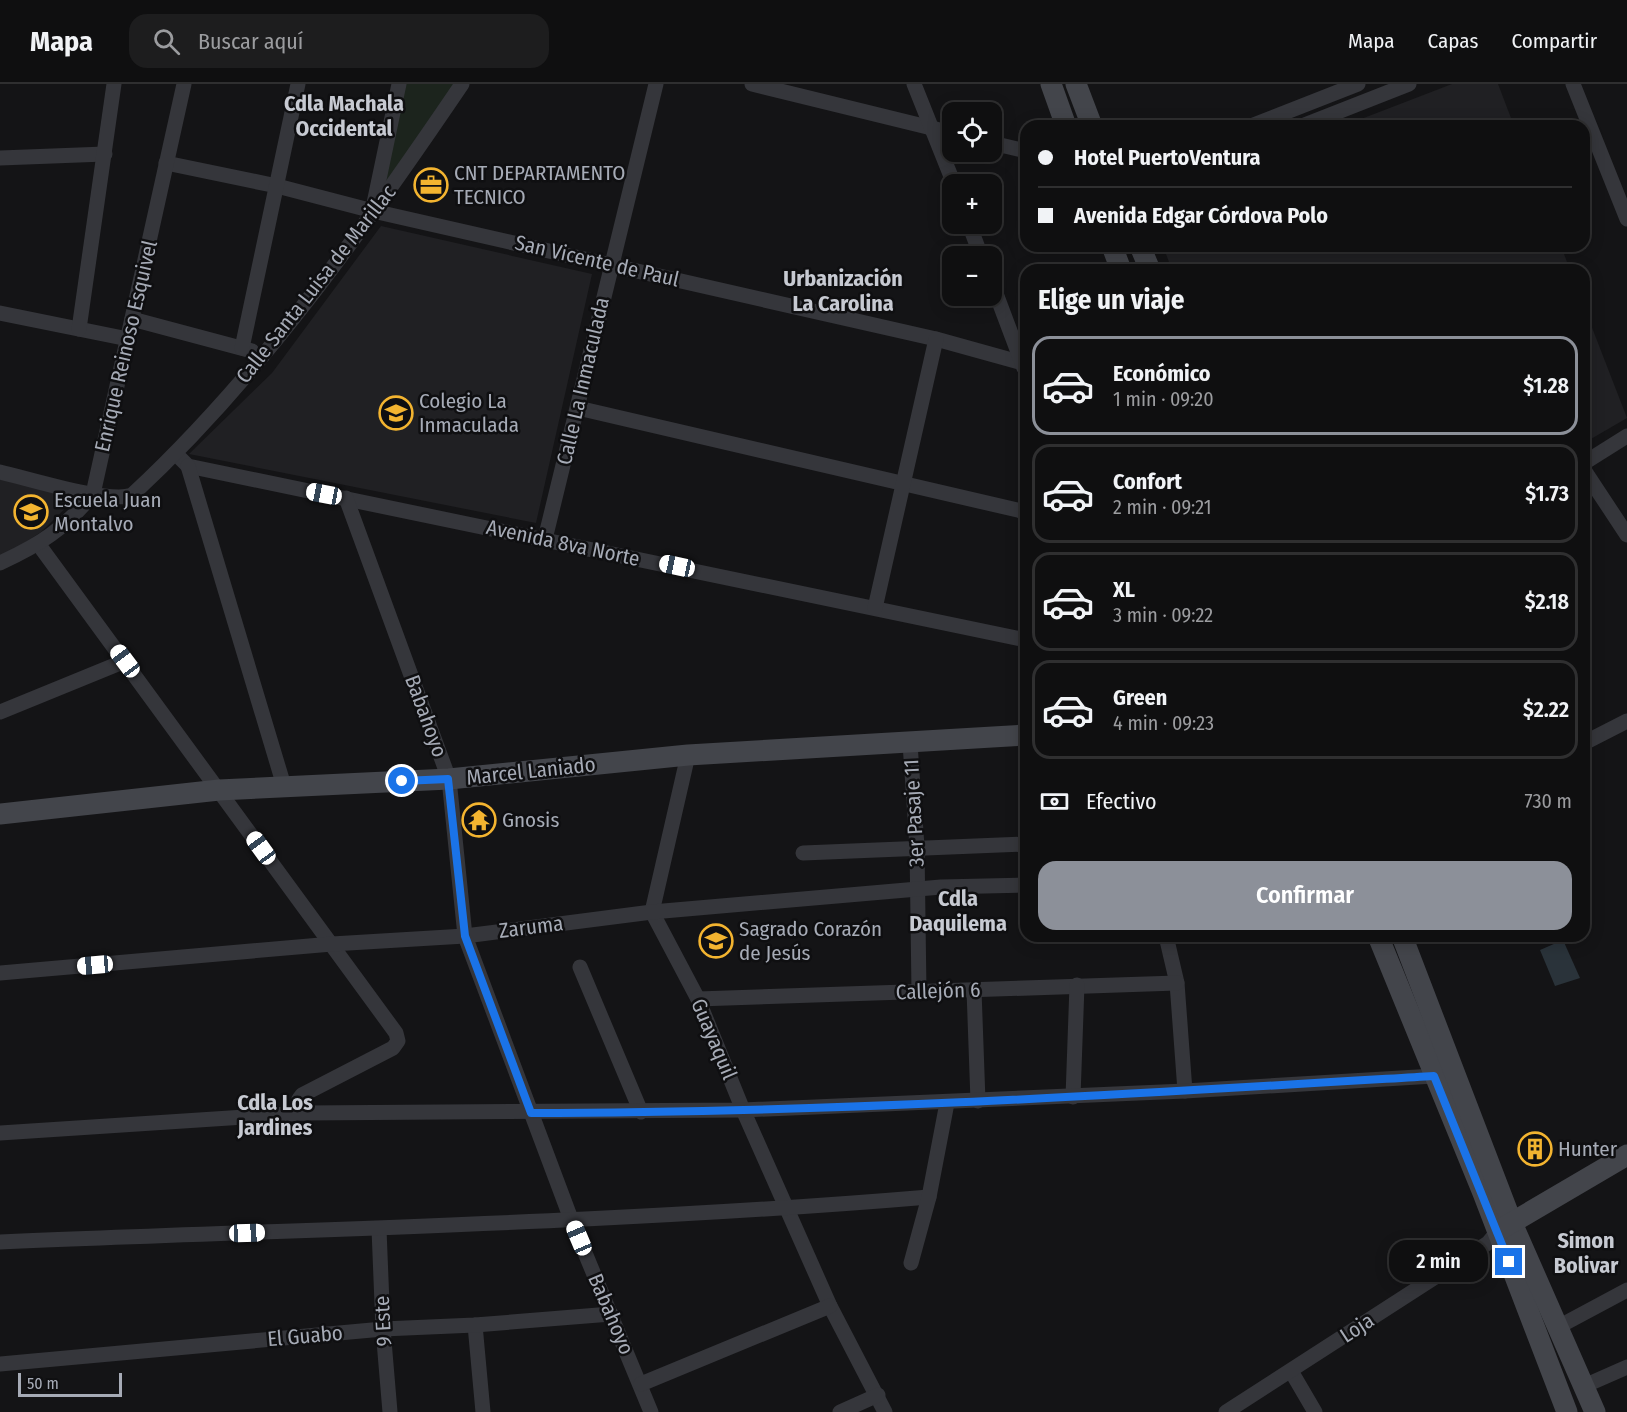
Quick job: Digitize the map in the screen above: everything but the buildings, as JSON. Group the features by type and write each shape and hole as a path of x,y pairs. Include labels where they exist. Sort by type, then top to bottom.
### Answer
{"main road":[{"path":"1051,84 1064,120"},
{"path":"1076,84 1090,120"},
{"name":"Marcel Laniado","path":"0,814 219,790 448,779 688,755 1020,735"},
{"path":"1381,942 1443,1072"},
{"path":"1404,942 1443,1072 1568,1412"},
{"path":"1503,1234 1627,1155"},
{"path":"1503,1234 1627,1167"},
{"path":"1503,1234 1558,1328 1595,1412"}],"street":[{"path":"79,329 114,84"},
{"name":"Enrique Reinoso Esquivel","path":"0,563 39,545 74,518 93,494 184,84"},
{"path":"242,348 298,84"},
{"path":"373,211 399,84"},
{"name":"Calle Santa Luisa de Marillac","path":"0,472 93,494 120,497 132,495 176,454 267,354 396,182 462,84"},
{"name":"Calle La Inmaculada","path":"545,538 656,84"},
{"path":"752,84 942,130"},
{"path":"914,84 950,174"},
{"path":"1266,120 1358,84"},
{"path":"1573,84 1587,120"},
{"path":"1317,120 1401,86"},
{"path":"1590,126 1627,219"},
{"path":"1002,146 1020,150"},
{"path":"0,158 105,154"},
{"name":"San Vicente de Paul","path":"166,163 277,186 373,211 936,339 1020,365"},
{"path":"1001,306 1020,354"},
{"path":"0,313 128,339"},
{"path":"132,319 267,354"},
{"path":"875,608 936,339"},
{"path":"578,408 1020,511"},
{"path":"1590,459 1627,436"},
{"path":"176,454 188,466 284,786"},
{"name":"Avenida 8va Norte","path":"188,466 1020,638"},
{"path":"1590,479 1627,535"},
{"name":"Babahoyo","path":"346,498 448,779 465,936 571,1219 651,1412"},
{"path":"39,545 396,1033 398,1041 393,1048 302,1095 299,1099 303,1113"},
{"path":"0,712 125,661"},
{"path":"1590,741 1627,721"},
{"name":"3er Pasaje 11","path":"910,743 916,848 919,992"},
{"path":"652,912 688,755"},
{"path":"803,853 1020,844"},
{"name":"Zaruma","path":"0,973 332,944 465,936 652,912 941,887 1020,885"},
{"name":"Guayaquil","path":"652,912 698,999 743,1110 830,1306 885,1412"},
{"path":"1168,942 1177,982 1185,1091"},
{"path":"580,967 641,1112"},
{"name":"Callejón 6","path":"698,999 1177,982"},
{"path":"1073,1097 1077,985"},
{"path":"974,990 978,1101"},
{"path":"0,1133 303,1113 641,1112 947,1103 1185,1091 1443,1072"},
{"path":"911,1263 929,1197 947,1103"},
{"path":"0,1242 378,1229 786,1209 929,1197"},
{"name":"9 Este","path":"378,1229 390,1412"},
{"name":"Loja","path":"1226,1412 1503,1234"},
{"path":"1558,1328 1627,1290"},
{"path":"641,1384 830,1306"},
{"name":"El Guabo","path":"0,1364 383,1329 476,1325 611,1314"},
{"path":"476,1325 483,1412"},
{"path":"1584,1386 1627,1367"},
{"path":"1291,1371 1315,1412"},
{"path":"840,1412 878,1395"}],"shaded area":[{"path":"405,84 468,84 378,207"},
{"path":"1452,84 1498,84 1512,120 1359,120"},
{"name":"Colegio La Inmaculada","path":"381,226 592,274 536,523 189,454 272,373"},
{"path":"1165,252 1563,252 1568,264 1170,264"},
{"path":"1590,322 1627,418 1590,440"},
{"name":"Escuela Juan Montalvo","path":"0,472 83,491 41,532 0,559"},
{"path":"1564,942 1580,978 1555,986 1540,950"}],"place":[{"name":"CNT DEPARTAMENTO TECNICO","path":"431,185"},
{"name":"Colegio La Inmaculada","path":"396,413"},
{"name":"Escuela Juan Montalvo","path":"31,512"},
{"name":"Gnosis","path":"479,820"},
{"name":"Sagrado Corazón de Jesús","path":"716,941"},
{"name":"Hunter","path":"1535,1149"}],"district":[{"name":"Cdla Machala Occidental","path":"344,116"},
{"name":"Urbanización La Carolina","path":"843,290"},
{"name":"Cdla Daquilema","path":"958,910"},
{"name":"Cdla Los Jardines","path":"275,1114"},
{"name":"Simon Bolivar","path":"1586,1252"}],"route":[{"path":"402,781 448,779 465,936 531,1113 743,1110 947,1103 1434,1076 1509,1262"}]}
